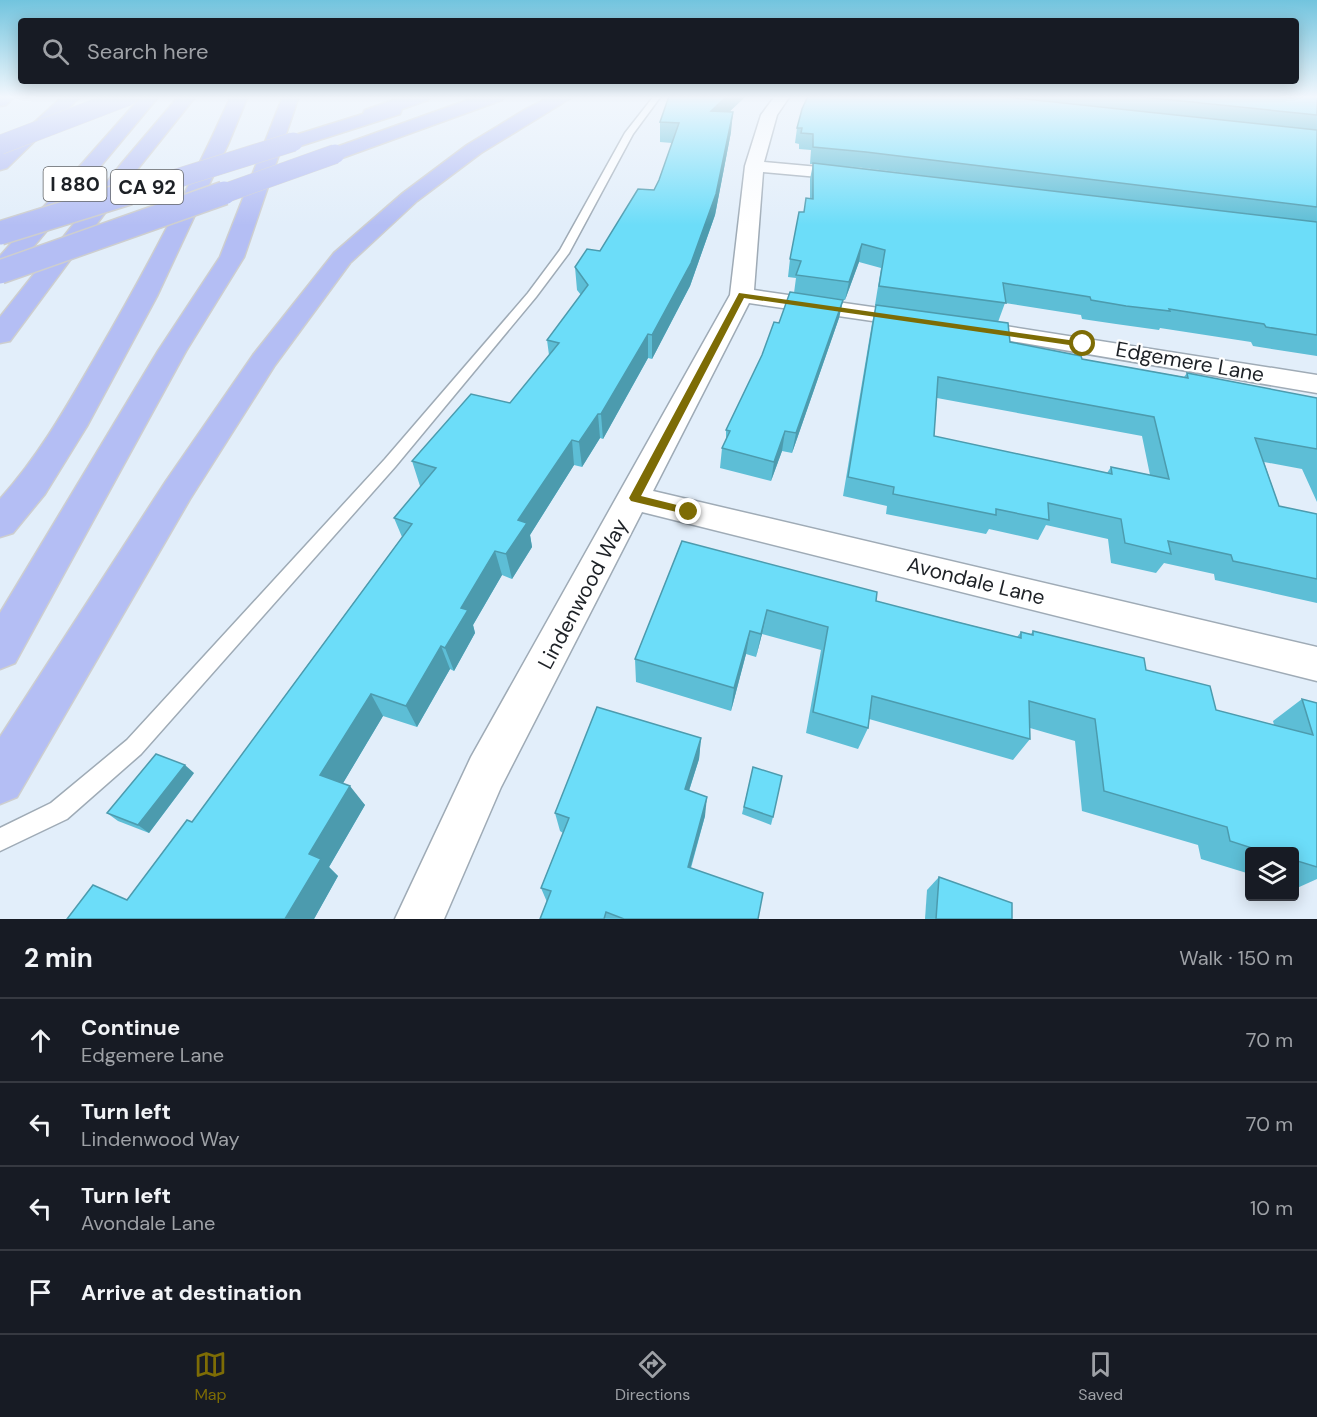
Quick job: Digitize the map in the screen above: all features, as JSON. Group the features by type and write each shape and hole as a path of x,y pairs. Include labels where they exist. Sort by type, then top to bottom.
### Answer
{"highway":[{"path":"0,145 16,139"},
{"path":"0,164 27,139"},
{"name":"I 880","path":"84,145 89,139"},
{"name":"I 880","path":"0,270 114,139"},
{"name":"I 880","path":"0,335 152,139"},
{"path":"0,523 33,485 71,426 144,296 221,139"},
{"path":"0,650 172,351 232,256 275,139"},
{"path":"293,142 302,139"},
{"name":"CA 92","path":"0,234 303,139"},
{"name":"CA 92","path":"0,270 377,139"},
{"path":"0,780 178,490 263,361 342,258 410,197 490,139"},
{"name":"I 880","path":"0,234 31,202"}],"street":[{"name":"Lindenwood Way","path":"420,919 486,772 742,295 754,166 762,139"},
{"path":"754,166 875,178"},
{"name":"Edgemere Lane","path":"742,295 1083,344 1317,384"},
{"name":"Avondale Lane","path":"634,498 1317,664"}],"lane":[{"path":"0,840 59,811 134,747 382,472 532,295 565,251 626,139"}],"building":[{"path":"673,139 727,139 716,194 691,263 652,335 648,334 601,414 598,414 579,442 572,440 518,520 527,523 506,554 495,551 461,608 468,610 445,648 441,646 406,706 371,694 320,775 350,786 309,854 321,859 285,919 67,919 93,885 127,900 187,820 192,822 412,524 394,518 436,468 412,461 471,394 510,403 559,343 547,340 588,285 575,267 587,249 600,251 638,189 654,190"},
{"path":"813,139 1317,139 1317,207 866,152 813,147"},
{"path":"813,163 1317,222 1317,335 1169,309 1170,311 1126,306 1091,300 1090,297 1003,283 1006,303 879,286 885,250 862,244 849,282 796,275 801,261 790,259 799,212 804,212 806,198 813,199"},
{"path":"790,292 843,300 796,433 785,431 774,462 722,448 730,431 726,430 762,355 774,322 779,323"},
{"path":"876,305 1008,323 1010,342 1081,356 1082,359 1188,378 1187,373 1317,398 1317,449 1255,438 1279,506 1317,514 1317,579 1233,561 1231,555 1168,541 1171,554 1125,543 1121,519 1048,503 1049,520 996,509 996,515 893,494 894,487 848,477","holes":["938,377 1154,417 1169,479 1111,467 1112,474 934,436"]},
{"path":"682,541 877,592 876,601 957,622 1021,638 1021,632 1033,635 1033,631 1144,658 1146,670 1210,686 1216,710 1313,735 1302,699 1317,703 1317,867 1299,862 1299,847 1249,847 1230,841 1227,827 1104,791 1095,719 1029,701 1030,739 872,696 868,728 813,712 828,627 767,610 761,634 750,631 734,688 635,659"},
{"path":"597,707 701,738 685,789 707,797 688,867 763,893 758,919 624,919 606,912 604,919 540,919 551,891 541,888 569,818 555,813"},
{"path":"156,754 185,765 138,825 107,813"},
{"path":"753,767 782,776 773,817 744,807"},
{"path":"939,877 1012,903 1012,919 936,919"}],"route":[{"path":"689,512 634,498 742,295 1083,344"}]}
